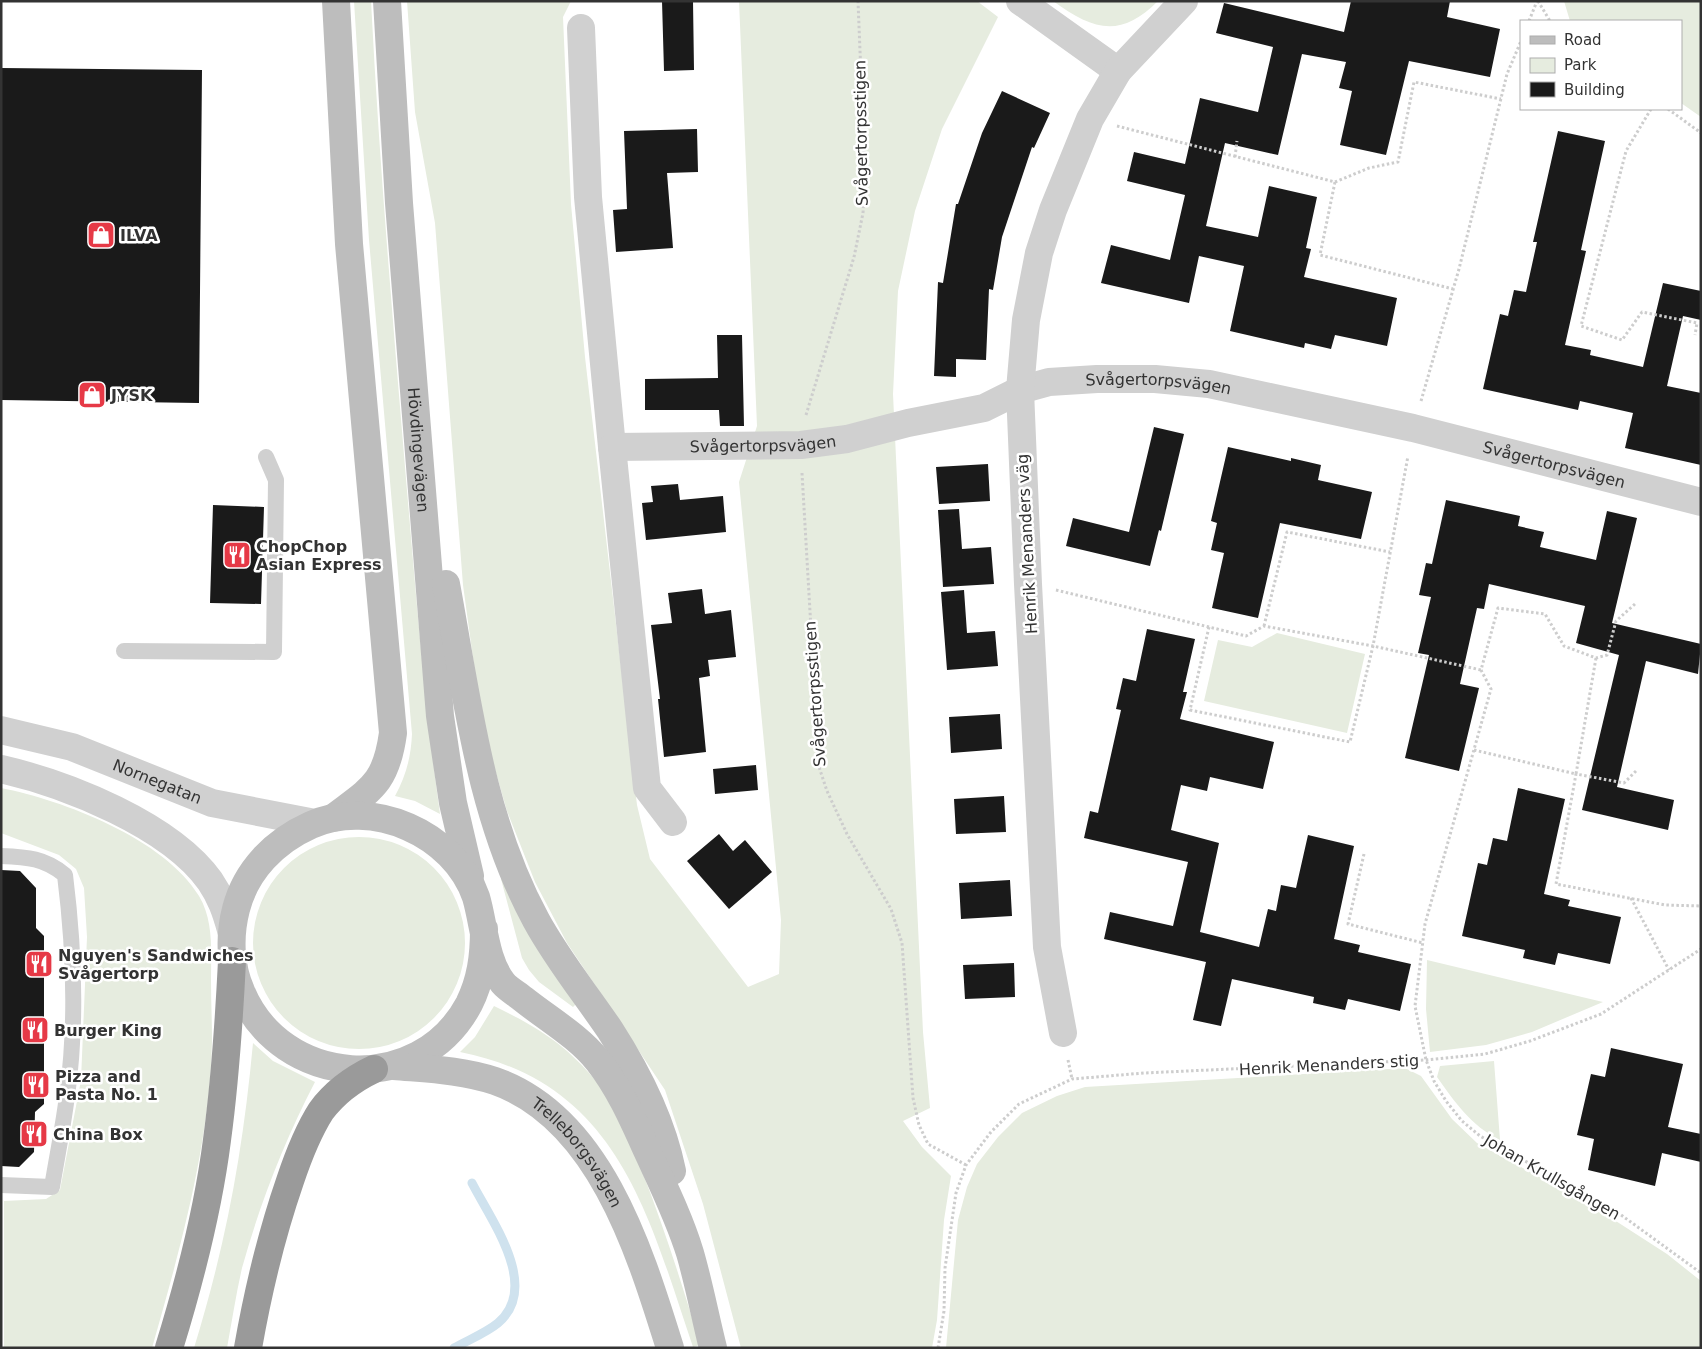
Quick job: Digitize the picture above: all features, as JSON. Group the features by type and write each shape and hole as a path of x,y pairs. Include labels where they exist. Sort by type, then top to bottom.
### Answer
{"highway":[{"path":"169,1348 192,1269 217,1142 228,1041 232,961"},
{"path":"248,1348 268,1248 308,1135 333,1097 357,1077 382,1067"}],"street":[{"path":"324,821 364,795 381,778 390,754 393,733 350,244 336,1"},
{"name":"Hövdingevägen","path":"387,1 399,203 440,716 453,803 475,895"},
{"path":"1020,1 1118,71"},
{"name":"Henrik Menanders väg","path":"1062,1033 1047,947 1020,390 1026,320 1039,253 1072,160 1090,119 1118,71 1184,1"},
{"path":"581,28 588,197 648,788 673,822"},
{"name":"Svågertorpsvägen","path":"612,447 801,445 847,439 908,423 984,408 1020,390 1050,382 1097,378 1155,379 1209,384 1413,428 1701,502"},
{"path":"420,452 459,655 467,710 496,821 514,874 536,920 618,1044 644,1091 672,1167 689,1251 713,1348"},
{"name":"Nornegatan","path":"1,730 72,746 212,803 324,821"},
{"path":"1,769 37,777 83,795 156,833 186,856 210,880 224,904 231,930"},
{"path":"324,821 357,816 382,818 406,826 428,837 447,853 463,873 475,895 492,964 503,983 581,1043 599,1061 633,1120 689,1251"},
{"name":"Trelleborgsvägen","path":"324,821 293,833 274,847 258,864 245,885 236,907 231,930 232,961 237,983 246,1003 258,1021 278,1042 310,1061 330,1067 352,1070 382,1067 467,1073 496,1082 522,1094 545,1108 569,1130 591,1158 622,1217 670,1348"},
{"path":"382,1067 427,1050 460,1018 476,988 482,969 484,929"}],"lane":[{"path":"124,651 274,652 276,480 266,457"},
{"path":"1,856 26,857 51,863 65,875 71,955 73,1030 68,1096 52,1187 1,1185"}],"path":[{"name":"Svågertorpsstigen","path":"858,1 864,174 862,213 854,257 805,419 801,445 812,683 819,767 827,791 846,834 891,909 902,943 913,1098 918,1125 928,1144 966,1165"},
{"path":"1529,20 1538,1"},
{"path":"1538,1 1549,20"},
{"path":"1090,119 1334,182 1369,168 1398,162 1414,82 1501,99"},
{"path":"1650,110 1626,151 1581,326 1622,340 1642,312 1697,323 1694,336"},
{"path":"1669,110 1701,133"},
{"path":"1235,156 1237,141"},
{"path":"1334,182 1320,255 1453,289"},
{"path":"1264,626 1287,532 1390,552"},
{"path":"1209,627 1190,710 1350,742 1372,646 1481,670 1498,608 1545,614 1564,646 1596,658 1607,655 1616,621 1635,604"},
{"path":"1596,658 1556,884 1665,905 1701,906"},
{"name":"Johan Krullsgången","path":"1481,670 1491,688 1425,924 1416,1006 1426,1060 1434,1081 1446,1102 1480,1136 1617,1212 1701,1273"},
{"path":"1474,750 1576,774 1624,783 1636,771"},
{"path":"1364,854 1348,924 1423,943"},
{"path":"1631,897 1669,970"},
{"name":"Henrik Menanders stig","path":"966,1165 991,1132 1019,1104 1072,1079 1144,1073 1426,1060 1485,1054 1530,1041 1601,1014 1638,992 1701,949"},
{"path":"938,1348 944,1310 945,1268 956,1194 966,1165"}],"green space":[{"path":"354,1 371,1 382,176 416,597 440,814 415,801 395,796 407,766 412,734 369,240"},
{"path":"407,1 571,1 563,17 571,204 585,357 637,805 650,859 748,987 779,974 781,920 739,482 757,426 739,1 977,1 998,17 942,129 915,211 898,291 893,394 923,1032 930,1108 903,1121 922,1147 951,1176 944,1220 937,1320 932,1348 741,1348 703,1204 665,1090 567,943 535,882 507,811 490,752 477,687 463,585 435,223 415,112"},
{"path":"1053,1 1158,1 1131,21 1119,25 1106,26 1081,19"},
{"path":"1564,1 1701,1 1701,117 1682,104 1682,20 1570,20"},
{"path":"1277,633 1365,654 1347,733 1204,701 1218,640 1252,647"},
{"path":"1,788 82,812 138,840 183,875 199,896 207,916 211,948 212,1041 206,1118 200,1157 183,1235 152,1348 1,1348 4,1347 4,1201 46,1199 60,1190 81,1080 87,937 84,888 76,869 59,855 1,833"},
{"path":"359,837 380,839 399,845 418,855 434,868 447,884 457,903 463,922 465,943 463,964 457,983 447,1002 434,1018 418,1031 399,1041 380,1047 359,1049 338,1047 319,1041 300,1031 284,1018 271,1002 261,983 255,964 253,943 255,922 261,903 271,884 284,868 300,855 319,845 338,839"},
{"path":"507,877 579,1001 573,1007 539,982 522,958 501,879"},
{"path":"1427,960 1603,1002 1532,1032 1486,1045 1430,1052 1426,1009"},
{"path":"494,1006 534,1027 557,1043 579,1062 599,1084 626,1133 642,1171 673,1257 700,1345 693,1347 660,1249 641,1203 619,1161 591,1124 557,1092 514,1068 460,1052 475,1037"},
{"path":"253,1043 273,1061 315,1082 283,1150 257,1220 242,1268 227,1348 194,1348 215,1272 232,1197 244,1122"},
{"path":"1494,1061 1500,1140 1480,1128 1472,1120 1457,1104 1437,1077 1440,1066"},
{"path":"1405,1068 1421,1076 1452,1119 1477,1143 1591,1205 1667,1254 1701,1281 1701,1348 946,1348 958,1220 967,1187 977,1164 998,1137 1022,1113 1057,1096 1085,1087"}],"building":[{"path":"662,1 693,1 694,70 664,71"},
{"path":"1351,1 1450,1 1447,17 1500,29 1490,77 1409,61 1386,155 1340,145 1352,91 1339,88 1346,62 1302,54 1278,155 1225,143 1206,226 1258,237 1269,186 1317,197 1306,248 1311,249 1304,277 1397,298 1387,346 1335,335 1331,349 1305,343 1304,348 1230,331 1244,266 1199,256 1189,303 1101,283 1111,245 1170,260 1185,195 1127,181 1134,152 1185,164 1200,98 1258,112 1273,47 1216,33 1224,3 1344,32"},
{"name":"ILVA","path":"1,68 202,70 199,403 1,400"},
{"path":"1002,91 1050,113 1034,148 1032,147 1002,237 993,290 989,289 986,360 956,359 956,377 934,376 938,282 943,283 956,204 958,204 982,133"},
{"path":"697,129 698,172 667,173 673,248 616,252 613,210 627,209 624,131"},
{"path":"1558,131 1605,141 1581,250 1586,251 1565,345 1591,350 1590,355 1643,367 1663,283 1701,291 1701,320 1683,316 1667,386 1701,393 1701,465 1625,448 1633,413 1580,401 1578,410 1483,389 1500,314 1508,316 1514,290 1526,292 1537,242 1533,242"},
{"path":"717,335 742,335 744,426 720,426 719,410 645,410 645,379 718,378"},
{"path":"1154,427 1184,434 1161,531 1159,530 1150,566 1066,546 1073,518 1129,532"},
{"path":"1228,447 1291,461 1291,458 1321,465 1318,480 1372,492 1361,539 1280,523 1258,618 1212,608 1224,553 1211,550 1217,523 1211,521"},
{"path":"988,464 990,501 939,504 936,467"},
{"path":"678,484 680,500 723,496 726,532 646,540 642,503 653,502 651,486"},
{"path":"1446,500 1520,516 1518,526 1544,532 1540,547 1596,560 1607,511 1637,518 1612,623 1701,644 1698,674 1646,661 1617,787 1674,800 1668,830 1582,810 1619,655 1576,643 1585,606 1489,584 1484,609 1477,608 1460,684 1479,688 1459,771 1405,758 1429,655 1418,653 1431,597 1419,595 1426,563 1432,564"},
{"name":"ChopChop Asian Express","path":"213,505 264,507 261,604 210,603"},
{"path":"959,509 962,549 991,547 994,584 943,587 938,510"},
{"path":"702,589 705,614 731,610 736,657 708,660 710,676 699,678 706,752 664,757 658,699 660,699 651,625 672,623 668,593"},
{"path":"964,590 967,633 995,631 998,666 947,670 941,592"},
{"path":"1147,629 1195,639 1183,692 1187,692 1180,719 1274,742 1263,789 1210,777 1207,791 1181,785 1171,830 1219,843 1200,932 1259,947 1268,909 1276,911 1281,885 1296,888 1308,835 1354,846 1334,939 1360,945 1358,952 1411,964 1400,1011 1348,999 1345,1010 1313,1003 1314,997 1232,979 1221,1026 1193,1020 1206,962 1104,939 1110,912 1173,926 1188,862 1084,838 1090,811 1098,813 1121,710 1116,709 1123,678 1136,681"},
{"path":"1000,714 1002,749 951,753 949,717"},
{"path":"756,765 758,790 715,794 713,769"},
{"path":"1518,788 1565,799 1544,894 1570,900 1568,906 1621,917 1610,964 1558,953 1555,965 1523,958 1525,950 1462,936 1478,863 1487,865 1493,838 1507,841"},
{"path":"1004,796 1006,832 956,834 954,799"},
{"path":"719,834 733,851 745,840 772,872 729,909 687,861"},
{"path":"1,870 20,871 36,888 36,928 44,936 44,1104 35,1112 34,1152 19,1167 1,1166"},
{"path":"1010,880 1012,916 961,919 959,883"},
{"path":"1014,963 1015,997 965,999 963,965"},
{"path":"1611,1048 1683,1064 1668,1127 1701,1134 1701,1162 1662,1153 1655,1186 1588,1170 1594,1139 1577,1135 1591,1074 1605,1077"}],"waterway":[{"path":"454,1348 498,1323 510,1308 515,1291 514,1273 508,1253 500,1234 472,1183"}],"place":[{"name":"ILVA","path":"101,235"},
{"name":"JYSK","path":"92,395"},
{"name":"ChopChop Asian Express","path":"237,555"},
{"name":"Nguyen's Sandwiches Svågertorp","path":"39,964"},
{"name":"Burger King","path":"35,1030"},
{"name":"Pizza and Pasta No. 1","path":"36,1085"},
{"name":"China Box","path":"34,1134"}]}
